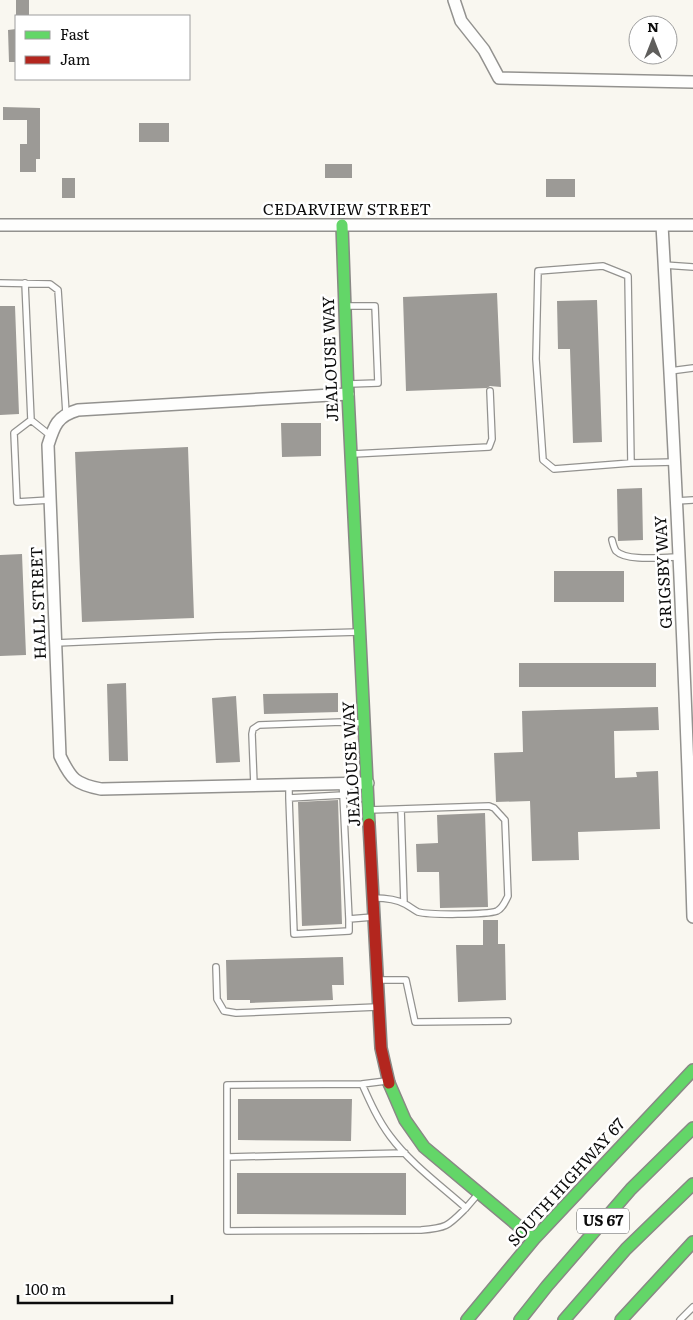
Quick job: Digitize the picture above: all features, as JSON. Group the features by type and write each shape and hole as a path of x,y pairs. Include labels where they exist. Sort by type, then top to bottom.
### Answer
{"main road":[{"name":"JEALOUSE WAY","path":"342,225 347,389 381,1048 388,1080 404,1120 424,1147 534,1239"},
{"name":"SOUTH HIGHWAY 67","path":"467,1320 534,1239 693,1070"},
{"name":"US 67","path":"520,1320 631,1189 693,1128"},
{"name":"US 67","path":"564,1320 591,1285 641,1232 693,1184"},
{"path":"621,1320 693,1242"}],"street":[{"path":"454,0 461,21 484,50 499,78 693,82"},
{"name":"CEDARVIEW STREET","path":"0,225 693,225"},
{"name":"GRIGSBY WAY","path":"662,225 679,556 690,719 693,917"},
{"path":"66,413 78,410 347,389"},
{"name":"HALL STREET","path":"66,413 54,426 48,445 60,756 69,774 83,785 101,789 368,783"}],"lane":[{"path":"631,463 628,276 603,266 538,271 536,359 542,460 554,469 631,463 674,462"},
{"path":"664,266 693,267"},
{"path":"0,283 50,284 58,290 66,413"},
{"path":"25,283 30,420"},
{"path":"344,306 375,306 378,383 347,389"},
{"path":"670,371 693,368"},
{"path":"351,454 488,447 492,440 490,391"},
{"path":"30,420 51,436"},
{"path":"30,420 14,433 17,502 50,500"},
{"path":"676,501 693,500"},
{"path":"612,540 615,550 630,557 679,556"},
{"path":"56,643 360,632"},
{"path":"254,786 253,729 259,726 342,722 365,723"},
{"path":"288,785 294,934 349,932 342,783"},
{"path":"289,798 342,796"},
{"path":"369,810 488,806 494,808 505,820 508,896 498,910 487,913 417,912 404,903 373,898"},
{"path":"401,809 404,903"},
{"path":"349,918 374,917"},
{"path":"216,967 217,999 224,1011 236,1014 379,1007"},
{"path":"378,980 406,980 415,1022 508,1021"},
{"path":"388,1080 362,1084 227,1084 227,1231 421,1230 438,1228 449,1225 480,1193"},
{"path":"362,1084 374,1110 389,1135 405,1153 466,1208"},
{"path":"227,1157 405,1153"},
{"path":"680,1320 693,1307"}],"building":[{"path":"16,0 29,0 29,15 16,15"},
{"path":"15,29 15,62 9,62 8,30"},
{"path":"3,107 40,108 40,159 36,159 36,172 20,172 20,144 27,144 27,120 3,120"},
{"path":"139,123 169,123 169,142 139,142"},
{"path":"325,164 352,164 352,178 325,178"},
{"path":"62,178 75,178 75,198 62,198"},
{"path":"546,179 575,179 575,197 546,197"},
{"path":"497,293 501,387 406,391 403,297"},
{"path":"597,300 602,442 573,443 570,349 558,349 557,301"},
{"path":"0,306 15,306 19,414 0,415"},
{"path":"281,423 321,423 321,456 282,457"},
{"path":"188,447 194,618 82,622 75,452"},
{"path":"642,488 643,540 618,541 617,489"},
{"path":"22,554 26,655 0,656 0,555"},
{"path":"554,571 624,571 624,602 554,602"},
{"path":"519,663 656,663 656,687 519,687"},
{"path":"126,683 128,761 109,761 107,684"},
{"path":"338,693 338,712 264,714 263,694"},
{"path":"236,696 240,762 216,763 212,698"},
{"path":"658,707 659,730 614,731 615,778 637,777 636,772 658,771 660,829 578,832 579,860 532,861 530,801 496,802 494,753 523,752 522,711"},
{"path":"338,800 342,924 302,926 298,802"},
{"path":"485,813 488,907 440,908 439,872 417,872 416,844 438,843 437,815"},
{"path":"483,920 498,920 498,944 505,944 506,1000 458,1002 456,945 483,945"},
{"path":"343,957 344,985 332,985 333,1000 250,1003 250,1000 227,1000 226,960"},
{"path":"238,1099 352,1099 351,1141 238,1140"},
{"path":"237,1173 406,1173 406,1215 237,1214"}],"traffic: fast":[{"path":"342,225 348,394 369,824"},
{"path":"467,1320 534,1239 693,1070"},
{"path":"389,1083 405,1120 424,1147 534,1239"},
{"path":"520,1320 631,1189 693,1128"},
{"path":"564,1320 626,1249 693,1184"},
{"path":"621,1320 693,1242"}],"traffic: jam":[{"path":"369,824 381,1048 389,1083"}]}
